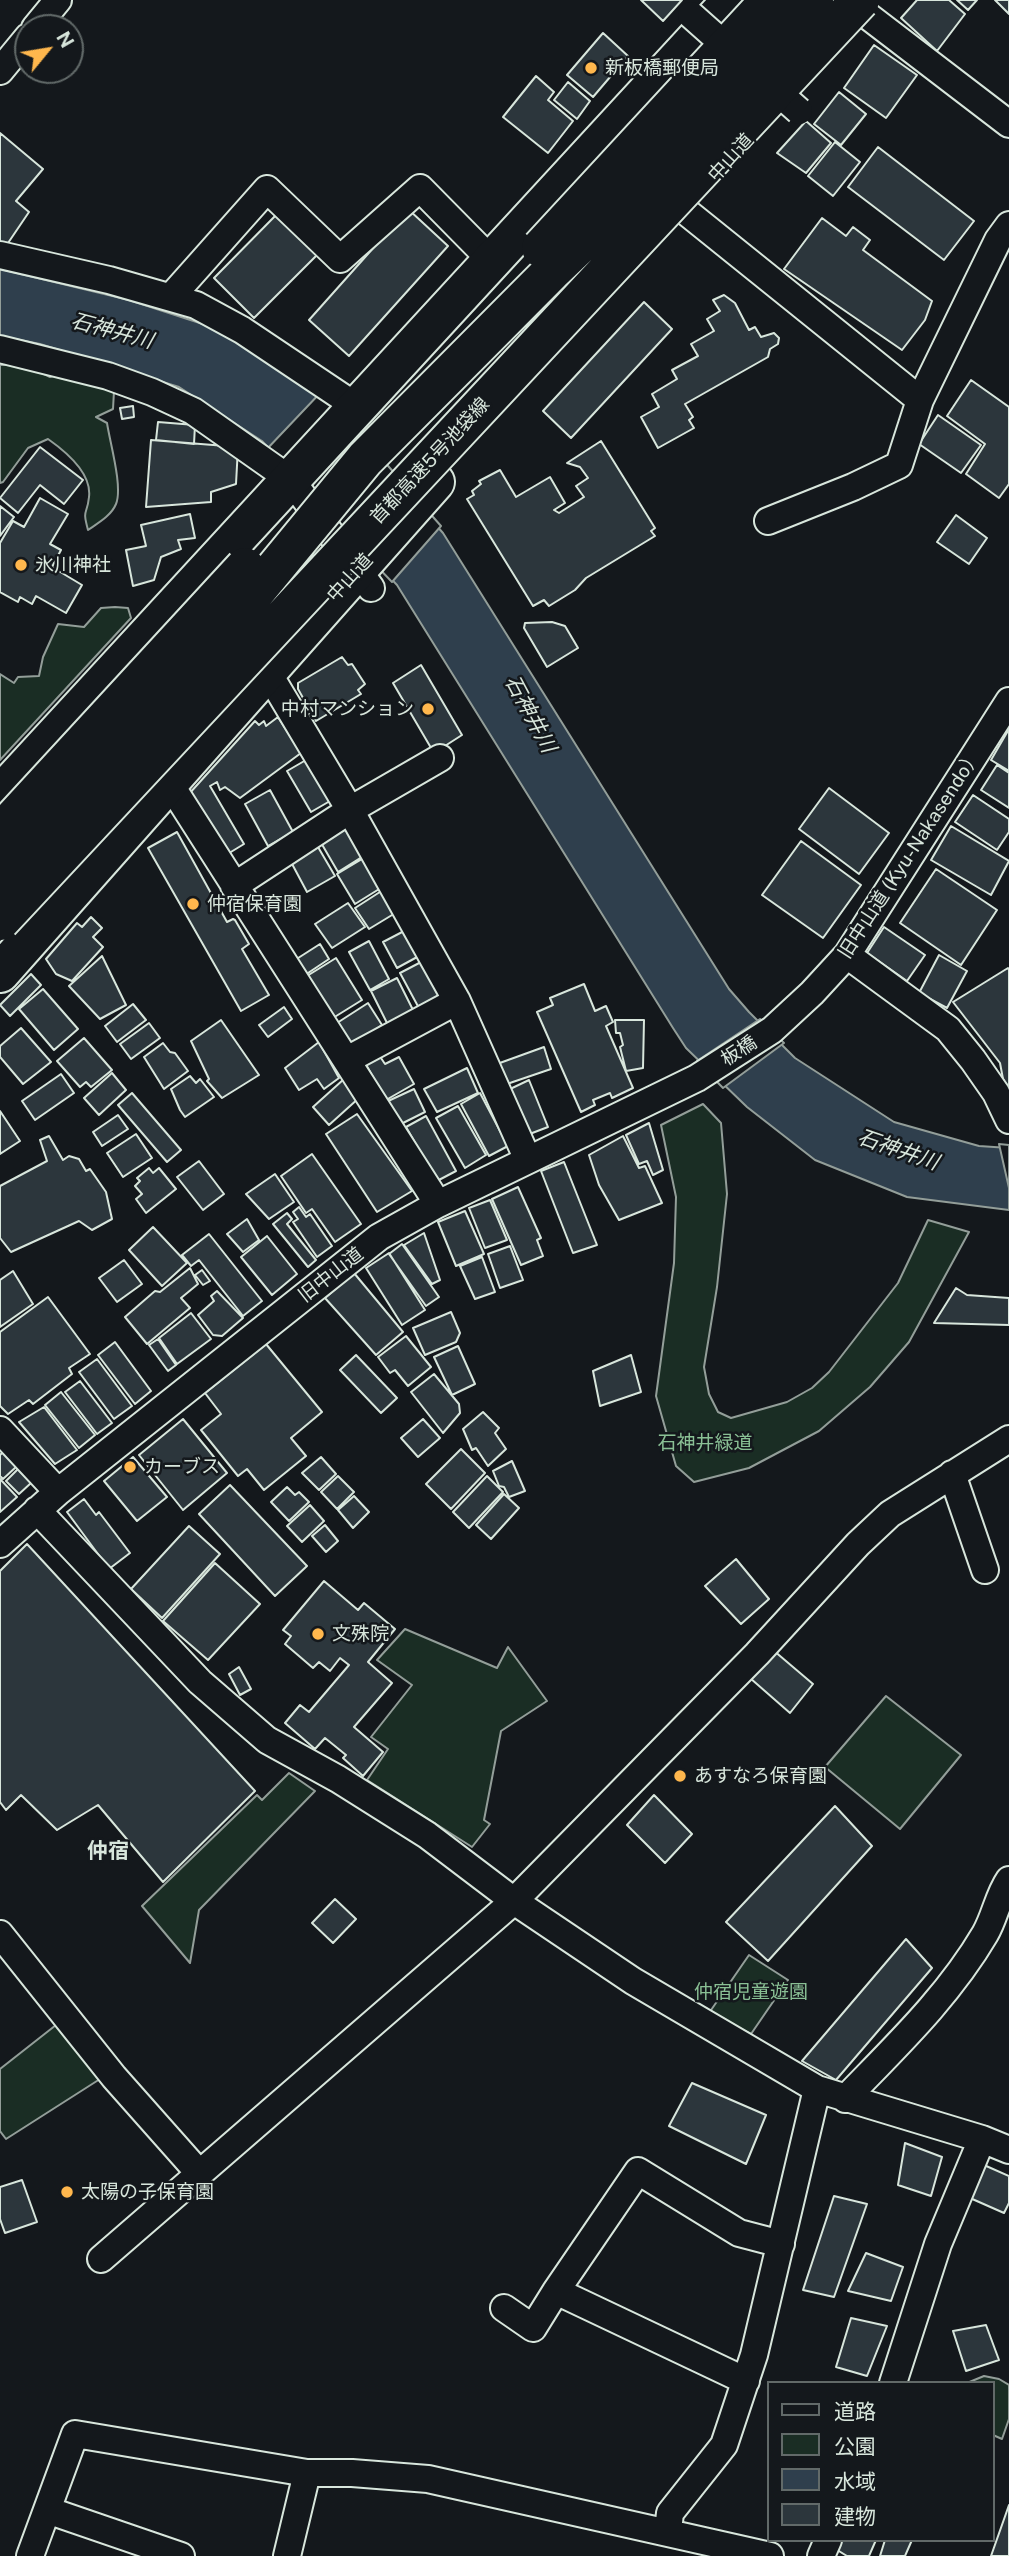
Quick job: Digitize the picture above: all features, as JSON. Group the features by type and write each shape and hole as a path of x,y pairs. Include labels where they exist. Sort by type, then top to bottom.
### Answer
{"highway":[{"path":"0,794 732,0"},
{"path":"0,875 751,47 764,0"},
{"path":"0,833 770,0"},
{"path":"0,875 201,659 365,459 541,282 674,155 814,0"},
{"name":"中山道","path":"0,973 267,671 364,573 425,492 684,210 861,3"},
{"name":"首都高速5号池袋線","path":"0,921 861,3"}],"street":[{"path":"46,14 58,0"},
{"path":"861,3 1009,124"},
{"path":"691,15 799,111"},
{"path":"0,71 14,54"},
{"path":"171,297 267,189 340,259 420,188 492,261"},
{"path":"684,210 920,400"},
{"path":"768,521 853,487 899,465 920,400 998,240 1009,225"},
{"path":"0,255 109,280 195,305 242,330 354,410"},
{"path":"0,349 108,376 193,411 291,480 364,573"},
{"path":"267,671 350,810 457,1002 528,1160"},
{"name":"旧中山道 (Kyu-Nakasendo）","path":"772,1030 812,993 847,955 1009,701"},
{"path":"234,886 350,810 440,758"},
{"path":"165,787 177,795 438,1204"},
{"path":"847,955 948,1030 974,1060 996,1093 1009,1120"},
{"path":"347,1060 457,1002"},
{"name":"板橋","path":"705,1073 772,1030"},
{"name":"旧中山道","path":"0,1544 58,1492 369,1245 438,1204 705,1073"},
{"path":"0,1430 58,1492"},
{"path":"102,2259 514,1901 757,1654 858,1544 890,1514 1009,1439"},
{"path":"952,1474 985,1570"},
{"path":"37,1510 200,1682 267,1740 338,1779 427,1835 514,1901 634,1981 817,2089 982,2139 1009,2150"},
{"path":"845,2099 924,2018 959,1974 986,1932 1009,1880"},
{"path":"0,1934 114,2077 200,2174"},
{"path":"668,2531 670,2513 723,2445 746,2381 817,2089"},
{"path":"894,2381 938,2244 982,2139"},
{"path":"504,2308 533,2328 638,2171 739,2233 781,2244"},
{"path":"556,2291 746,2381"},
{"path":"30,2556 75,2434 307,2473 352,2473 428,2479 770,2556"},
{"path":"287,2556 307,2473"},
{"path":"47,2510 181,2556"}],"green space":[{"path":"24,364 50,377 56,375 114,391 113,409 96,417 107,423 118,496 111,512 88,530 85,515 89,488 86,480 76,463 48,439 28,448 0,483 0,365"},
{"path":"101,608 128,608 131,618 0,760 0,674 14,683 18,677 39,676 43,657 58,624 84,627"},
{"name":"石神井緑道","path":"703,1104 721,1123 727,1194 717,1287 704,1367 709,1394 718,1412 731,1418 787,1402 812,1388 829,1372 898,1283 928,1220 969,1232 909,1342 870,1387 819,1431 749,1468 694,1482 676,1466 656,1396 674,1263 676,1197 661,1125"},
{"path":"405,1629 497,1668 508,1647 547,1701 501,1731 484,1820 490,1824 472,1847 367,1780 388,1749 371,1737 412,1685 377,1660"},
{"path":"886,1696 961,1755 900,1829 825,1767"},
{"path":"289,1773 315,1791 199,1910 190,1963 142,1906 257,1795 262,1800"},
{"name":"仲宿児童遊園","path":"749,1955 788,1980 751,2034 709,2013"},
{"path":"56,2025 100,2079 6,2139 0,2131 0,2069"},
{"path":"984,2376 999,2379 1009,2385 1009,2419 1002,2439 995,2436 995,2381 972,2381"}],"water":[{"name":"石神井川","path":"0,269 129,300 215,328 311,384 443,533 729,989 795,1058 894,1122 979,1146 1009,1148 1009,1210 907,1197 815,1160 747,1107 686,1048 397,585 262,441 179,387 40,344 0,336"}],"pier":[{"path":"322,391 441,526 392,582 266,450"},
{"path":"760,1019 784,1043 723,1088 697,1061"},
{"path":"999,1144 1009,1145 1009,1188"}],"building":[{"path":"641,0 682,0 663,21"},
{"path":"917,0 949,0 965,14 937,51 901,18"},
{"path":"957,0 977,0 968,10"},
{"path":"995,0 1009,0 1009,14"},
{"path":"603,33 628,56 593,97 567,75"},
{"path":"874,45 917,75 886,118 844,88"},
{"path":"536,76 554,92 548,100 573,121 548,153 503,117"},
{"path":"568,82 590,101 577,119 554,100"},
{"path":"839,92 866,114 841,145 814,124"},
{"path":"806,121 831,143 806,173 777,153"},
{"path":"0,133 43,169 16,201 29,212 6,246 0,244"},
{"path":"835,142 860,162 833,196 808,176"},
{"path":"878,147 974,221 944,260 848,187"},
{"path":"408,209 448,246 349,356 309,320"},
{"path":"279,212 319,253 254,318 214,278"},
{"path":"822,218 846,236 853,227 870,240 863,250 932,301 925,320 902,350 784,269"},
{"path":"724,295 735,303 749,330 755,327 761,337 774,333 779,338 778,344 770,349 768,357 685,404 693,417 689,420 694,428 658,448 641,417 659,407 652,394 677,379 672,370 698,356 691,344 714,331 707,319 720,311 713,300"},
{"path":"644,302 672,329 571,438 543,411"},
{"path":"971,380 1009,407 1009,484 999,498 966,474 985,444 947,416"},
{"path":"133,406 134,417 122,419 120,408"},
{"path":"938,415 981,445 961,473 919,444"},
{"path":"158,422 195,425 194,444 156,440"},
{"path":"151,440 238,447 236,484 211,492 211,502 146,507"},
{"path":"601,441 655,528 651,531 655,536 586,578 575,590 549,606 544,600 533,606 467,499 474,495 472,491 481,484 479,481 500,470 516,497 550,477 565,503 554,510 559,513 584,497 576,486 588,478 580,467 567,463"},
{"path":"40,447 83,480 64,504 40,485 18,513 0,498"},
{"path":"40,498 68,514 50,544 61,550 52,567 82,585 66,613 36,596 32,604 20,597 18,602 0,592 0,543 13,521 24,527"},
{"path":"0,506 14,517 0,536"},
{"path":"190,514 195,538 178,540 181,549 161,557 154,580 133,586 126,550 146,546 141,525"},
{"path":"956,515 987,538 969,564 937,542"},
{"path":"552,622 565,626 578,648 547,667 524,628 525,623"},
{"path":"342,657 348,665 352,664 365,684 358,690 361,694 316,721 298,689 298,683"},
{"name":"中村マンション","path":"421,665 462,735 434,753 393,683"},
{"path":"278,717 301,753 240,798 225,787 220,790 217,782 210,786 244,844 221,858 188,795 255,721 259,725 264,721 266,726"},
{"path":"1009,729 1009,771 991,760"},
{"path":"306,760 330,801 311,812 287,771"},
{"path":"997,765 1009,773 1009,808 981,790"},
{"path":"829,788 889,833 859,874 799,829"},
{"path":"270,790 293,832 268,846 245,804"},
{"path":"973,795 1009,819 1009,832 997,850 955,822"},
{"path":"347,825 365,855 338,872 320,841"},
{"path":"951,826 1009,861 991,895 931,860"},
{"path":"177,832 227,922 235,920 249,944 242,949 269,995 241,1011 148,848"},
{"path":"801,841 861,885 823,938 762,895"},
{"path":"318,847 335,876 307,892 291,862"},
{"path":"367,856 384,886 355,904 337,874"},
{"path":"936,869 997,910 961,965 900,923"},
{"path":"383,890 397,912 369,929 355,908"},
{"path":"348,903 365,927 332,948 315,924"},
{"path":"91,917 102,928 93,937 103,947 72,981 56,974 46,959 77,923 82,927"},
{"path":"884,927 925,955 907,981 867,953"},
{"path":"406,930 419,956 397,968 383,942"},
{"path":"369,941 389,979 370,990 349,952"},
{"path":"320,944 329,959 305,975 295,960"},
{"path":"939,955 967,971 947,1008 919,993"},
{"path":"102,956 126,1005 100,1019 69,986"},
{"path":"336,958 362,1000 333,1018 307,976"},
{"path":"423,961 443,997 420,1010 400,973"},
{"path":"1008,968 1009,1090 1003,1079 1000,1063 953,1002"},
{"path":"31,974 41,985 10,1016 0,1005"},
{"path":"397,978 414,1012 388,1025 371,991"},
{"path":"584,984 595,1011 606,1006 613,1022 606,1026 633,1088 612,1098 610,1093 593,1100 595,1105 581,1112 537,1012 553,1005 550,998"},
{"path":"43,989 78,1029 54,1050 19,1009"},
{"path":"368,1003 382,1025 352,1046 337,1023"},
{"path":"133,1004 146,1020 117,1042 105,1026"},
{"path":"284,1007 292,1019 268,1037 259,1025"},
{"path":"221,1020 259,1075 222,1098 207,1081 209,1079 191,1041"},
{"path":"615,1020 644,1020 643,1068 626,1071 620,1047 623,1045 620,1033 616,1033"},
{"path":"149,1023 160,1038 131,1059 120,1044"},
{"path":"21,1028 51,1062 23,1084 0,1057 0,1046"},
{"path":"84,1038 112,1070 91,1087 86,1082 80,1087 57,1061"},
{"path":"319,1042 339,1078 324,1089 317,1079 299,1090 285,1068"},
{"path":"163,1043 170,1052 175,1053 188,1071 164,1089 144,1057"},
{"path":"544,1047 551,1069 504,1085 497,1064"},
{"path":"379,1055 385,1064 399,1057 414,1084 386,1100 365,1063"},
{"path":"467,1068 478,1093 437,1112 424,1089"},
{"path":"112,1073 126,1090 99,1115 84,1098"},
{"path":"61,1074 74,1093 35,1120 22,1101"},
{"path":"190,1076 196,1083 200,1079 214,1097 185,1117 171,1089"},
{"path":"344,1079 360,1097 329,1125 313,1107"},
{"path":"529,1080 548,1127 527,1135 508,1090"},
{"path":"414,1089 425,1112 399,1125 386,1102"},
{"path":"132,1093 181,1150 167,1162 118,1105"},
{"path":"480,1093 508,1146 489,1156 461,1104"},
{"path":"458,1106 486,1155 465,1168 436,1118"},
{"path":"0,1111 20,1141 0,1154"},
{"path":"357,1114 412,1191 377,1212 326,1134"},
{"path":"118,1115 128,1129 102,1146 93,1132"},
{"path":"426,1116 456,1171 437,1181 406,1127"},
{"path":"649,1123 663,1170 653,1175 647,1161 639,1164 626,1135"},
{"path":"136,1134 152,1158 123,1177 107,1153"},
{"path":"49,1136 63,1160 69,1156 79,1159 86,1171 90,1169 106,1192 112,1219 92,1230 79,1221 11,1252 0,1238 0,1186 47,1161 40,1140"},
{"path":"623,1136 639,1168 645,1166 662,1203 619,1220 599,1185 589,1155"},
{"path":"312,1154 361,1224 335,1242 312,1209 306,1213 281,1176"},
{"path":"199,1161 224,1194 203,1210 177,1177"},
{"path":"564,1162 597,1245 573,1253 541,1171"},
{"path":"149,1168 153,1173 159,1168 176,1189 146,1213 136,1199 142,1194 135,1186 140,1181 137,1178"},
{"path":"275,1174 294,1202 269,1219 246,1194"},
{"path":"518,1187 541,1238 537,1240 543,1256 521,1265 492,1199"},
{"path":"490,1200 507,1240 485,1248 469,1208"},
{"path":"299,1207 306,1217 310,1214 332,1246 317,1257 293,1222 298,1219 293,1212"},
{"path":"465,1211 484,1254 456,1266 438,1222"},
{"path":"287,1213 292,1219 287,1224 316,1260 308,1267 273,1224"},
{"path":"247,1219 259,1240 243,1252 227,1234"},
{"path":"153,1227 187,1263 162,1286 129,1250"},
{"path":"424,1233 440,1280 432,1284 404,1245"},
{"path":"209,1234 262,1301 243,1316 199,1260 191,1266 182,1255"},
{"path":"267,1236 297,1274 272,1295 241,1257"},
{"path":"402,1244 439,1297 426,1306 389,1254"},
{"path":"510,1246 523,1280 500,1288 488,1254"},
{"path":"389,1253 425,1310 402,1325 366,1268"},
{"path":"482,1257 495,1292 475,1299 460,1266"},
{"path":"124,1260 142,1284 117,1302 99,1278"},
{"path":"190,1268 198,1284 181,1298 190,1308 147,1344 125,1317 155,1291 160,1292"},
{"path":"202,1270 210,1281 203,1285 195,1275"},
{"path":"13,1271 33,1304 0,1327 0,1280"},
{"path":"354,1273 403,1332 376,1355 325,1298"},
{"path":"956,1288 967,1295 1009,1298 1009,1325 934,1323"},
{"path":"217,1291 243,1318 222,1336 213,1335 198,1315 214,1301 211,1296"},
{"path":"48,1297 90,1354 69,1368 72,1374 33,1404 29,1400 8,1414 0,1406 0,1332"},
{"path":"451,1312 460,1333 456,1342 425,1355 413,1328"},
{"path":"191,1313 211,1339 177,1364 159,1338"},
{"path":"406,1336 431,1367 408,1386 395,1370 390,1373 378,1357"},
{"path":"158,1339 176,1365 168,1371 149,1345"},
{"path":"115,1342 151,1391 135,1404 98,1355"},
{"path":"266,1344 322,1412 291,1438 306,1456 264,1490 247,1469 238,1476 201,1430 221,1414 205,1393"},
{"path":"458,1346 475,1384 452,1395 434,1357"},
{"path":"356,1355 397,1398 381,1413 340,1370"},
{"path":"631,1355 641,1392 600,1406 593,1371"},
{"path":"97,1359 132,1406 114,1419 79,1372"},
{"path":"434,1374 459,1404 460,1413 443,1433 411,1392"},
{"path":"80,1381 112,1423 97,1434 65,1392"},
{"path":"61,1392 95,1435 79,1448 45,1405"},
{"path":"44,1407 77,1450 55,1464 19,1422"},
{"path":"483,1412 499,1428 495,1433 506,1449 488,1466 476,1448 472,1450 463,1429"},
{"path":"183,1419 227,1473 183,1510 139,1455"},
{"path":"423,1419 440,1438 418,1457 401,1438"},
{"path":"461,1449 485,1473 451,1509 426,1484"},
{"path":"3,1452 16,1467 3,1479 0,1476 0,1455"},
{"path":"133,1457 167,1497 137,1521 104,1481"},
{"path":"321,1457 336,1474 319,1490 302,1473"},
{"path":"512,1461 525,1491 509,1497 504,1487 499,1486 493,1471"},
{"path":"18,1469 31,1483 19,1494 6,1481"},
{"path":"338,1476 354,1492 337,1509 321,1492"},
{"path":"487,1476 503,1492 469,1528 453,1512"},
{"path":"0,1479 17,1497 0,1512"},
{"path":"230,1485 307,1566 275,1596 199,1514"},
{"path":"287,1487 295,1495 299,1492 309,1502 289,1521 271,1502"},
{"path":"504,1494 519,1508 491,1539 476,1525"},
{"path":"354,1496 369,1512 353,1528 338,1510"},
{"path":"84,1499 96,1515 99,1512 130,1553 109,1569 67,1512"},
{"path":"310,1505 324,1521 302,1542 287,1526"},
{"path":"325,1525 338,1541 326,1552 312,1536"},
{"path":"189,1526 220,1554 162,1618 131,1589"},
{"path":"27,1544 255,1791 163,1882 98,1805 57,1830 21,1795 6,1810 0,1802 0,1571"},
{"path":"736,1559 769,1599 741,1624 705,1586"},
{"path":"215,1563 260,1604 208,1660 163,1621"},
{"path":"324,1581 358,1610 364,1603 395,1629 368,1662 392,1683 354,1727 383,1752 363,1776 343,1758 346,1755 325,1738 315,1749 285,1723 300,1705 309,1712 349,1665 340,1658 330,1671 319,1662 313,1668 285,1644 291,1636 283,1630"},
{"path":"773,1650 813,1684 790,1713 750,1678"},
{"path":"239,1667 251,1689 240,1695 229,1674"},
{"path":"654,1795 692,1834 665,1863 627,1825"},
{"path":"835,1806 872,1846 768,1961 726,1922"},
{"path":"335,1899 356,1919 333,1943 312,1923"},
{"path":"906,1939 932,1968 836,2080 802,2061"},
{"path":"692,2083 766,2115 746,2164 669,2126"},
{"path":"905,2143 942,2157 931,2196 898,2185"},
{"path":"984,2165 1009,2176 1009,2203 1004,2213 970,2198"},
{"path":"22,2180 37,2222 5,2233 0,2219 0,2187"},
{"path":"834,2196 867,2204 834,2297 803,2290"},
{"path":"866,2253 903,2267 891,2301 848,2291"},
{"path":"851,2318 887,2326 867,2376 836,2367"},
{"path":"986,2325 999,2360 966,2371 953,2331"},
{"path":"1009,2505 1009,2556 991,2556"},
{"path":"836,2542 875,2542 869,2556 847,2556 834,2548"},
{"path":"884,2542 911,2542 905,2556 880,2556"}],"place":[{"name":"新板橋郵便局","path":"591,68"},
{"name":"氷川神社","path":"21,565"},
{"name":"中村マンション","path":"428,709"},
{"name":"仲宿保育園","path":"193,904"},
{"name":"カーブス","path":"130,1467"},
{"name":"文殊院","path":"318,1634"},
{"name":"あすなろ保育園","path":"680,1776"},
{"name":"太陽の子保育園","path":"67,2192"}],"district":[{"name":"仲宿","path":"108,1852"}]}
